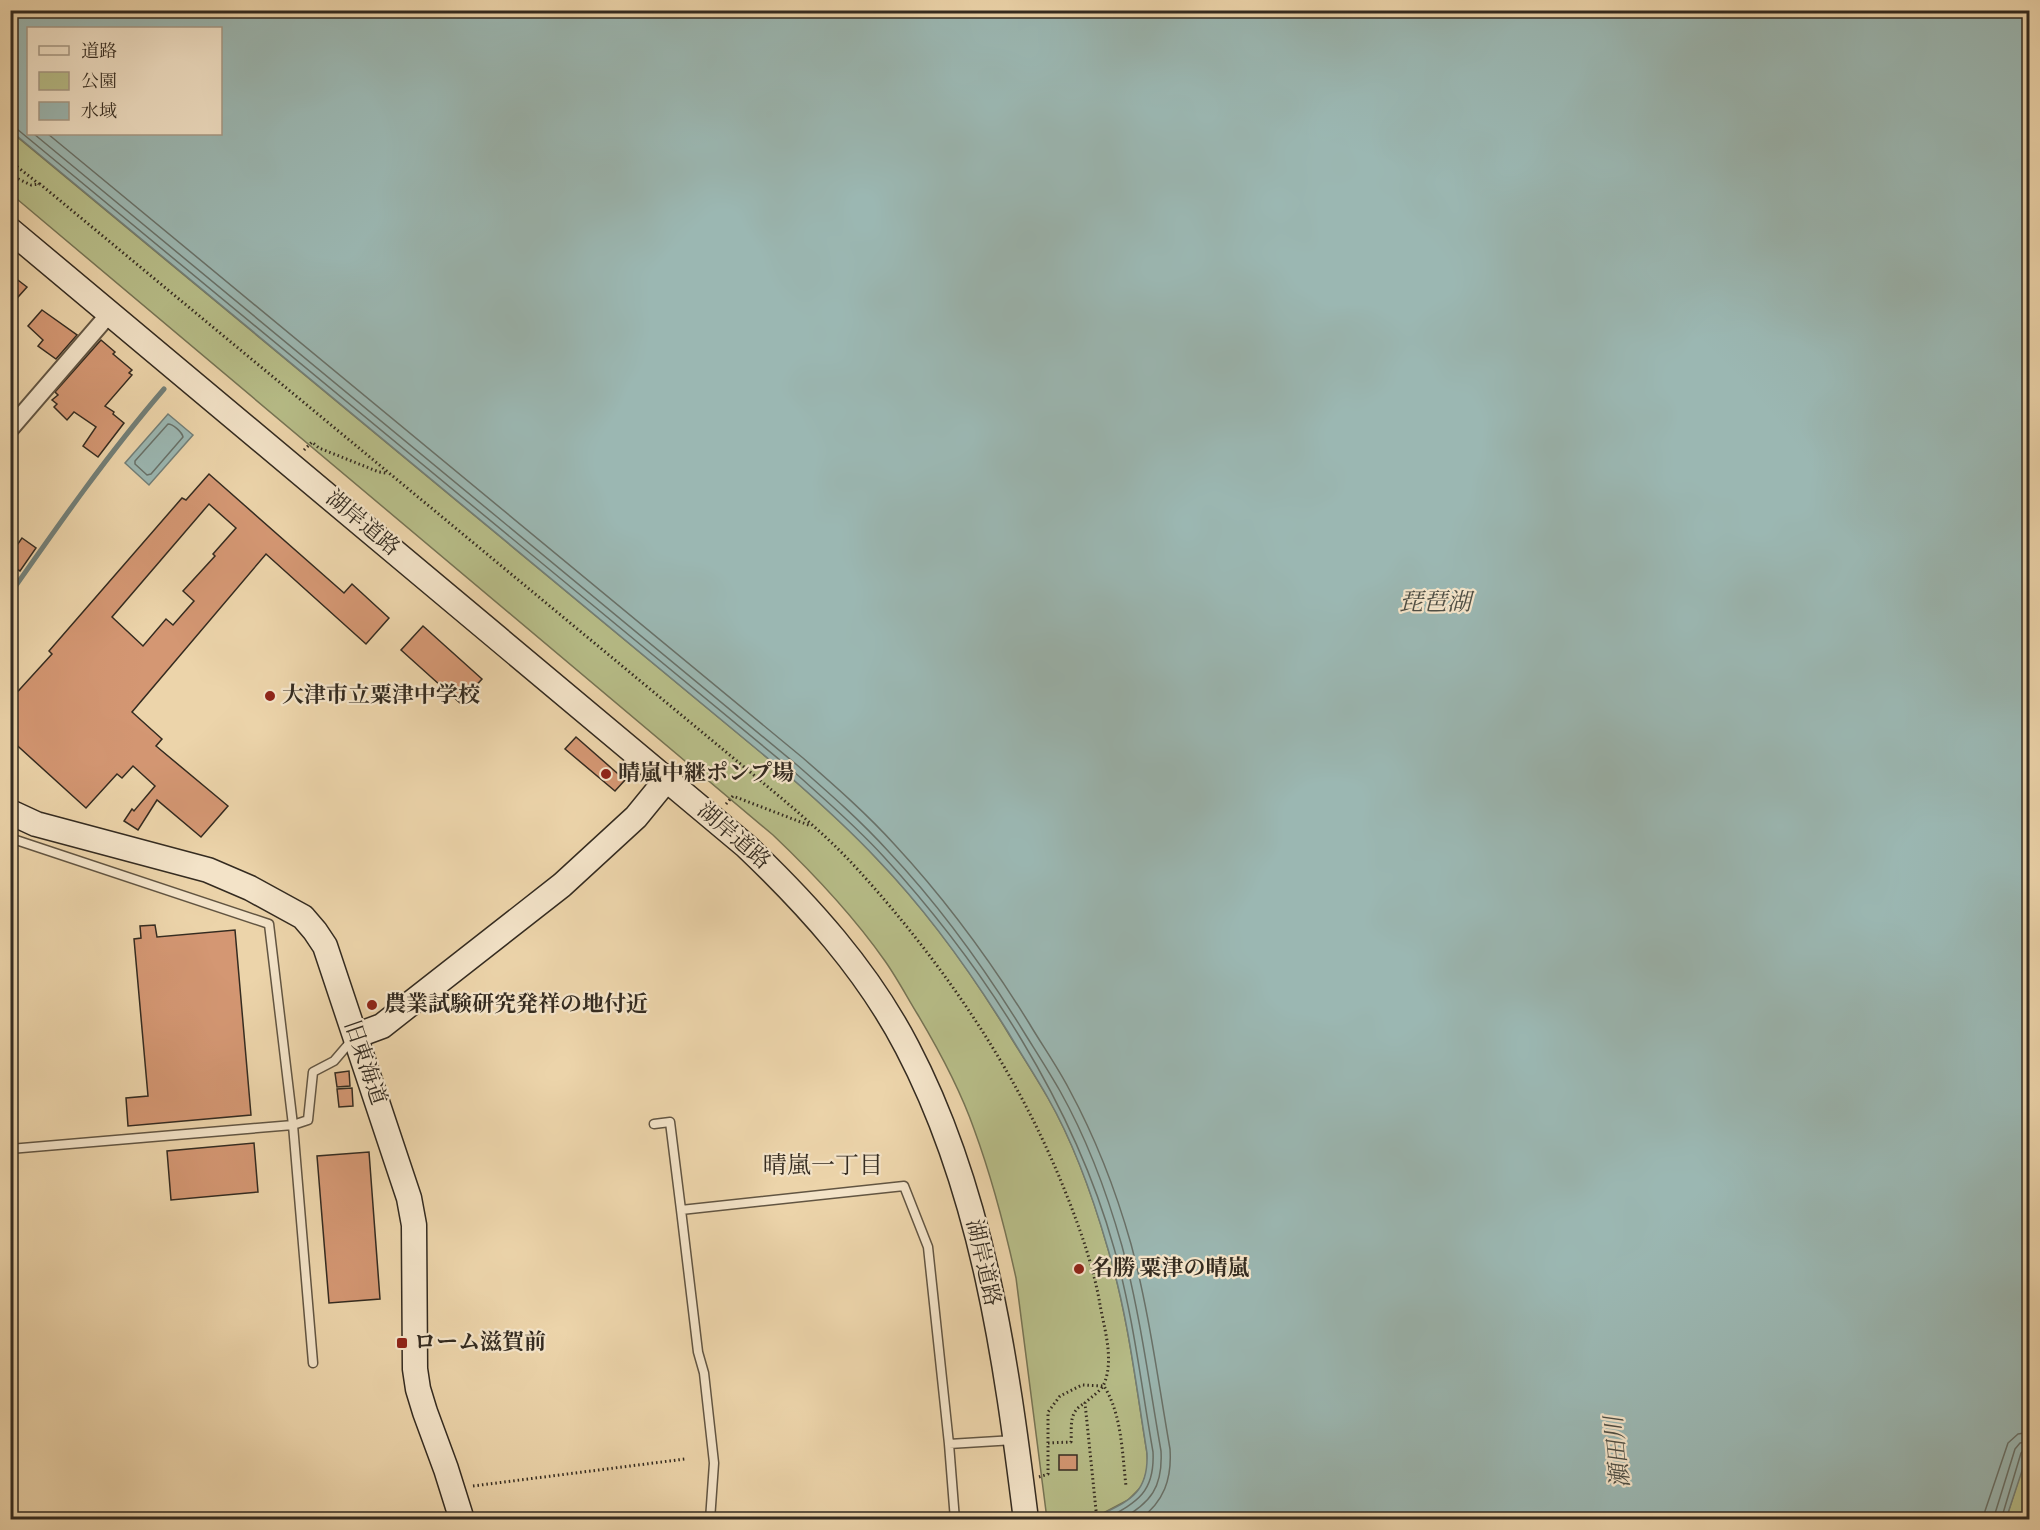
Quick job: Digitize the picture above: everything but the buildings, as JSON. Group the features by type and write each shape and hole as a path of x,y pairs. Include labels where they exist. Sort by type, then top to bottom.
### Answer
{"main road":[{"name":"湖岸道路","path":"10,230 746,846 791,889 831,935 868,985 906,1046 945,1129 976,1229 1009,1394 1026,1520"},
{"path":"355,1036 382,1026 562,885 636,817 667,779"},
{"name":"旧東海道","path":"10,812 36,824 208,870 250,888 303,917 326,946 409,1198 414,1225 417,1379 425,1412 462,1520"}],"street":[{"path":"10,429 110,313"}],"lane":[{"path":"10,838 269,924 293,1125 313,1363"},
{"path":"10,1149 293,1125 308,1120 313,1072 334,1061 355,1036"},
{"path":"654,1124 670,1122 714,1463 710,1520"},
{"path":"681,1210 904,1185 928,1247 955,1520"},
{"path":"949,1444 1016,1440"}],"path":[{"path":"10,160 740,763 859,870 924,949 954,988 1022,1095 1059,1175 1076,1218 1096,1281 1110,1364 1104,1386 1086,1403 1077,1407 1072,1416 1071,1442 1048,1443"},
{"path":"10,176 31,185 40,184"},
{"path":"302,452 312,442 319,448 388,473"},
{"path":"725,805 733,795 813,827"},
{"path":"1037,1477 1048,1474 1048,1412 1060,1396 1082,1385 1104,1386"},
{"path":"1104,1386 1113,1400 1119,1426 1126,1486"},
{"path":"1086,1403 1097,1520"},
{"path":"452,1488 685,1459"}],"green space":[{"path":"10,131 788,775 856,837 914,900 965,966 1039,1082 1067,1134 1090,1191 1121,1299 1147,1453 1148,1468 1142,1486 1128,1500 1092,1519 1047,1519 1016,1278 987,1166 968,1114 942,1057 894,974 846,911 773,835 11,194"},
{"path":"2029,1447 2029,1519 2006,1519"}],"water":[{"name":"琵琶湖","path":"10,11 2029,11 2030,1447 2006,1519 1092,1519 1115,1508 1139,1489 1147,1468 1147,1453 1126,1325 1115,1274 1090,1191 1075,1153 1038,1081 994,1009 963,964 895,879 834,816 788,775 11,131"},
{"path":"168,414 193,435 149,485 125,463"}],"waterway":[{"path":"10,594 104,464 164,389"}],"place":[{"name":"大津市立粟津中学校","path":"270,696"},
{"name":"晴嵐中継ポンプ場","path":"606,774"},
{"name":"農業試験研究発祥の地付近","path":"372,1005"},
{"name":"名勝 粟津の晴嵐","path":"1079,1269"},
{"name":"ローム滋賀前","path":"402,1343"}],"district":[{"name":"晴嵐一丁目","path":"823,1167"}],"water label":[{"name":"瀬田川","path":"1619,1452"}]}
